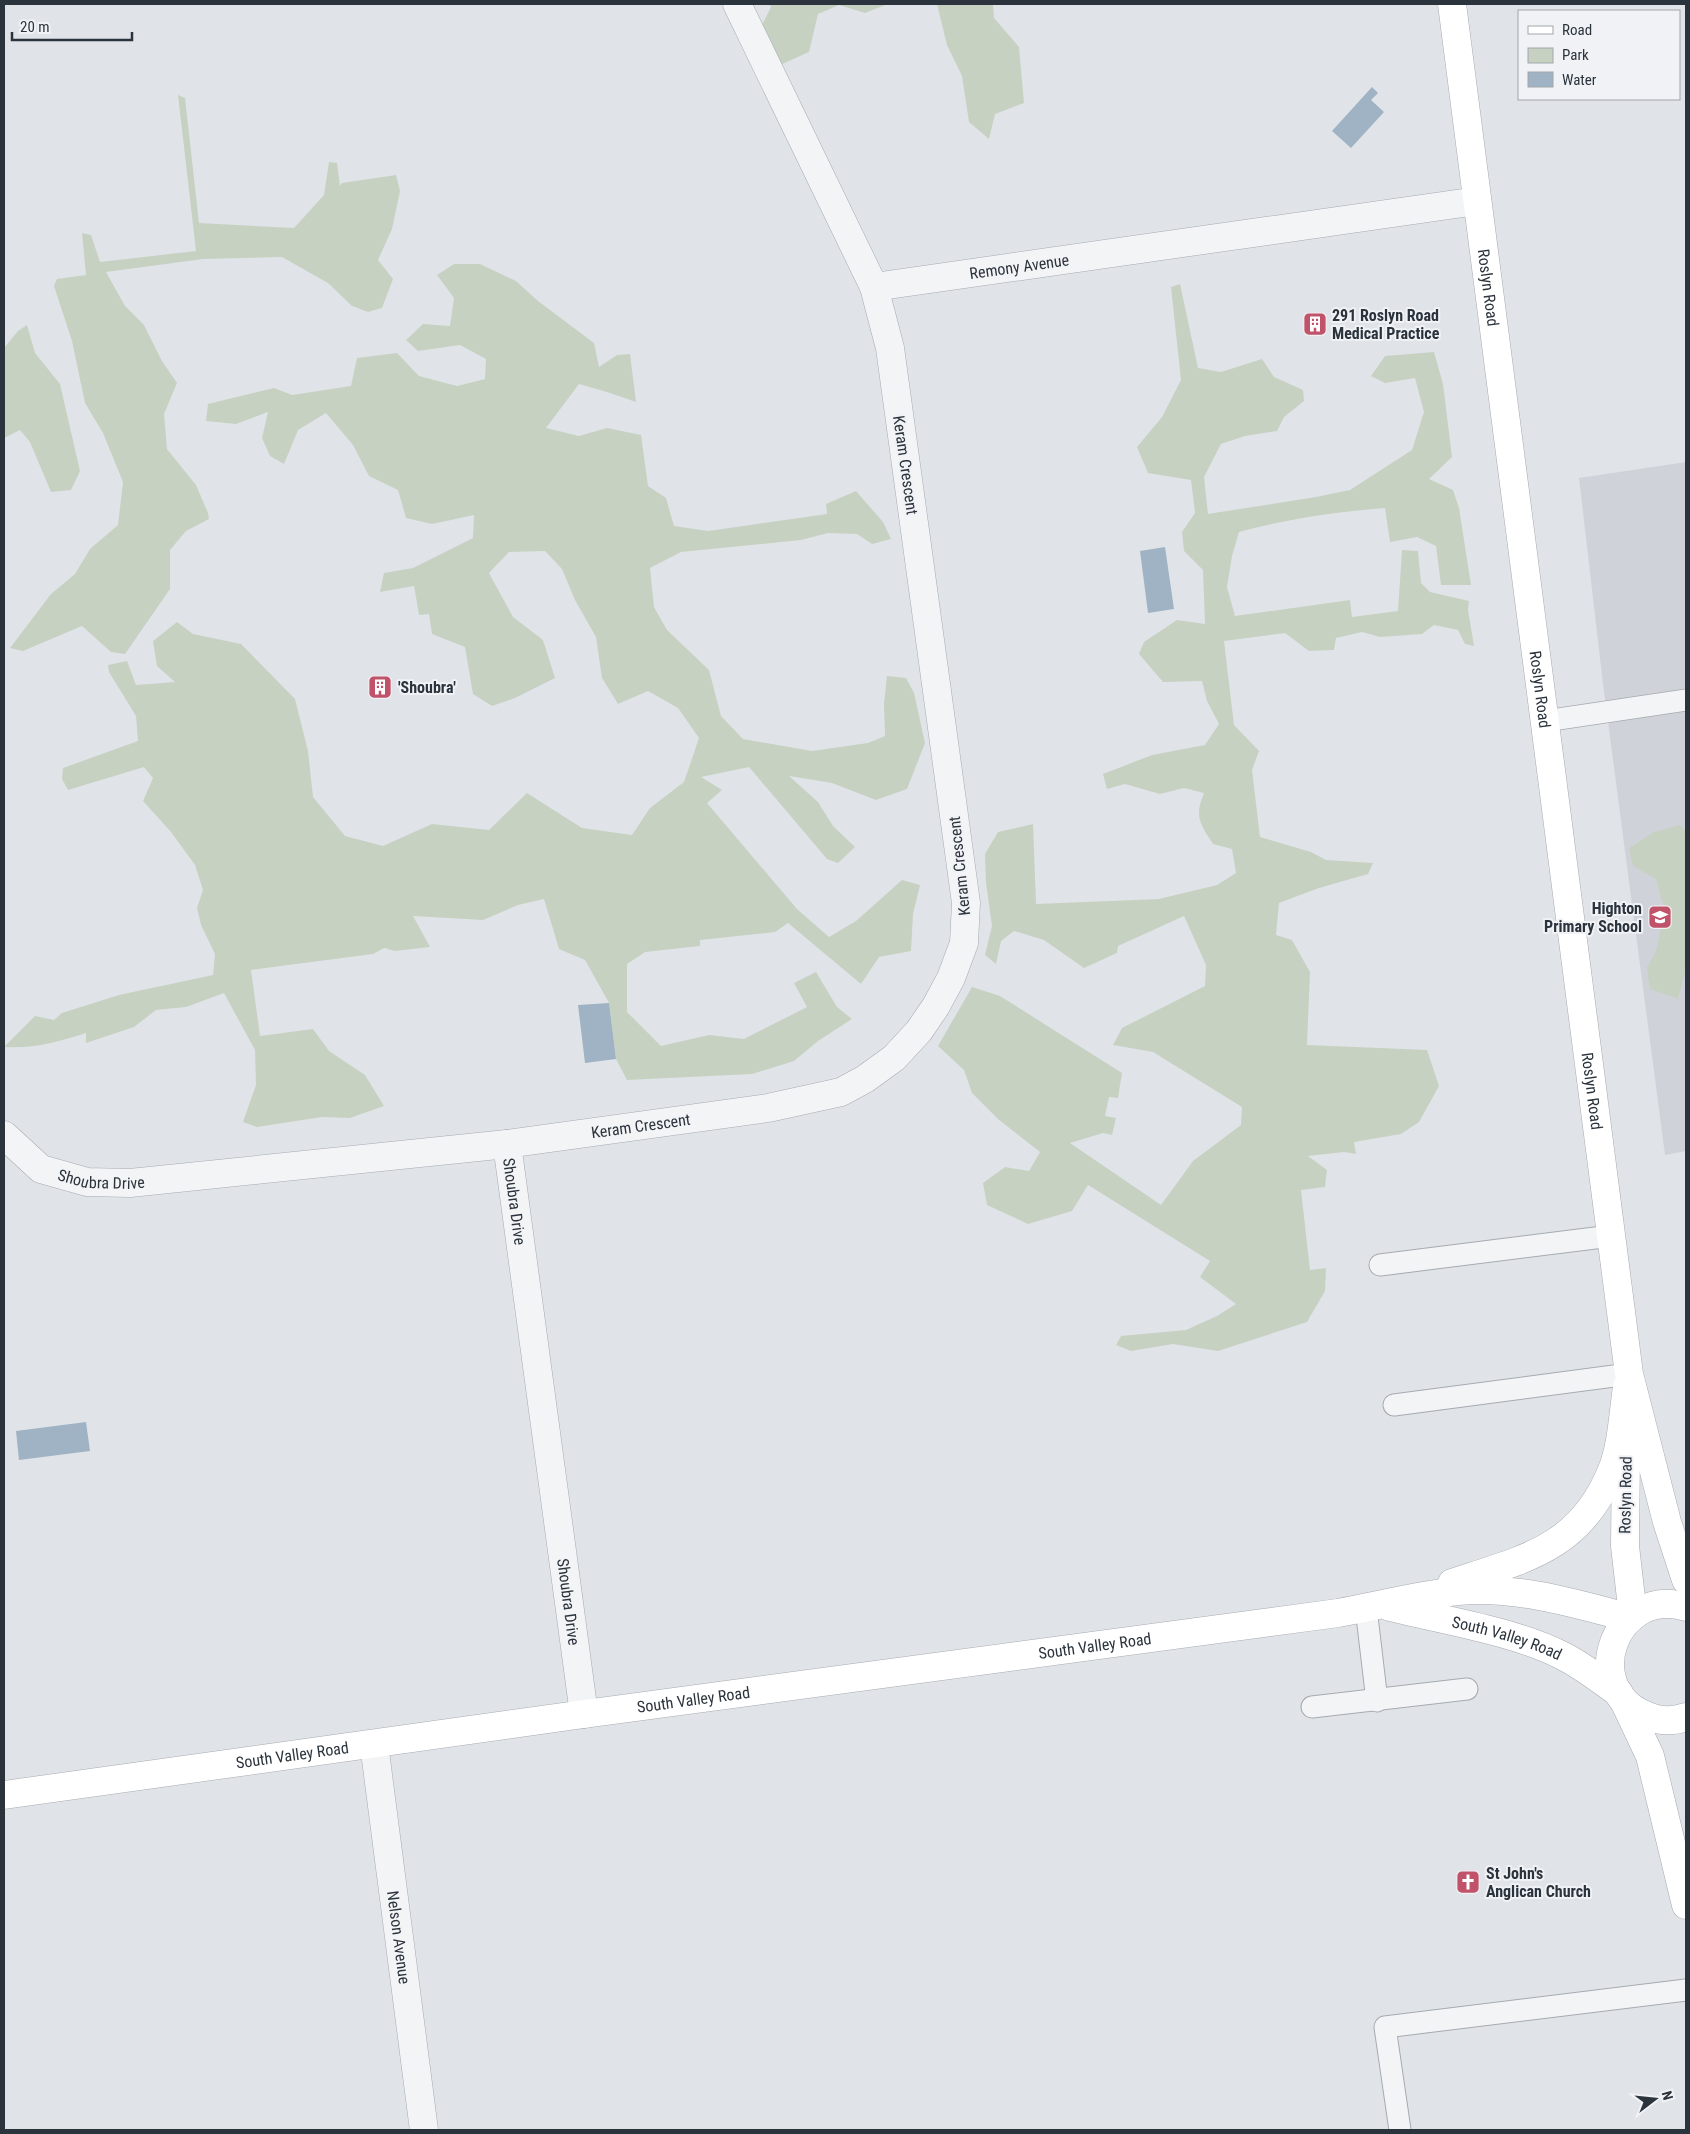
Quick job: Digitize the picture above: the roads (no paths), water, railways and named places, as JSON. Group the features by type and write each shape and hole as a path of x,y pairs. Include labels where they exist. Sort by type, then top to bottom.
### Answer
{"street":[{"path":"737,4 874,287"},
{"name":"Roslyn Road","path":"1452,4 1629,1374 1666,1522 1686,1580"},
{"name":"Remony Avenue","path":"874,287 1477,201"},
{"name":"Keram Crescent","path":"507,1144 768,1108 841,1092 866,1080 900,1051 919,1031 951,978 964,943 966,904 890,348 874,287"},
{"name":"Shoubra Drive","path":"4,1135 42,1169 87,1182 130,1183 507,1144 584,1714"},
{"path":"1375,1607 1520,1561 1546,1548 1574,1528 1594,1505 1612,1470 1619,1440 1629,1374"},
{"name":"Roslyn Road","path":"1629,1374 1624,1538 1631,1617"},
{"name":"South Valley Road","path":"4,1794 1375,1607 1458,1591 1508,1591 1558,1599 1631,1617"},
{"path":"1686,1607 1670,1604 1657,1605 1644,1609 1631,1617 1620,1629 1611,1650 1610,1672 1650,1756 1686,1905"},
{"name":"South Valley Road","path":"1375,1607 1500,1634 1544,1647 1577,1664 1635,1710 1657,1719 1672,1720 1686,1717"},
{"name":"Nelson Avenue","path":"374,1744 424,2130"}],"lane":[{"path":"1545,720 1686,700"},
{"path":"1380,1265 1611,1236"},
{"path":"1394,1405 1629,1374"},
{"path":"1375,1607 1377,1701"},
{"path":"1312,1707 1467,1690"},
{"path":"1400,2130 1385,2027 1686,1990"}],"water":[{"path":"1372,87 1378,93 1371,100 1384,112 1351,148 1332,131"},
{"path":"1165,547 1174,609 1148,613 1140,551"},
{"path":"609,1003 616,1059 585,1063 578,1005"},
{"path":"86,1422 90,1451 19,1460 16,1431"}],"place":[{"name":"291 Roslyn Road Medical Practice","path":"1315,324"},
{"name":"'Shoubra'","path":"380,687"},
{"name":"Highton Primary School","path":"1660,917"},
{"name":"St John's Anglican Church","path":"1468,1882"}]}
